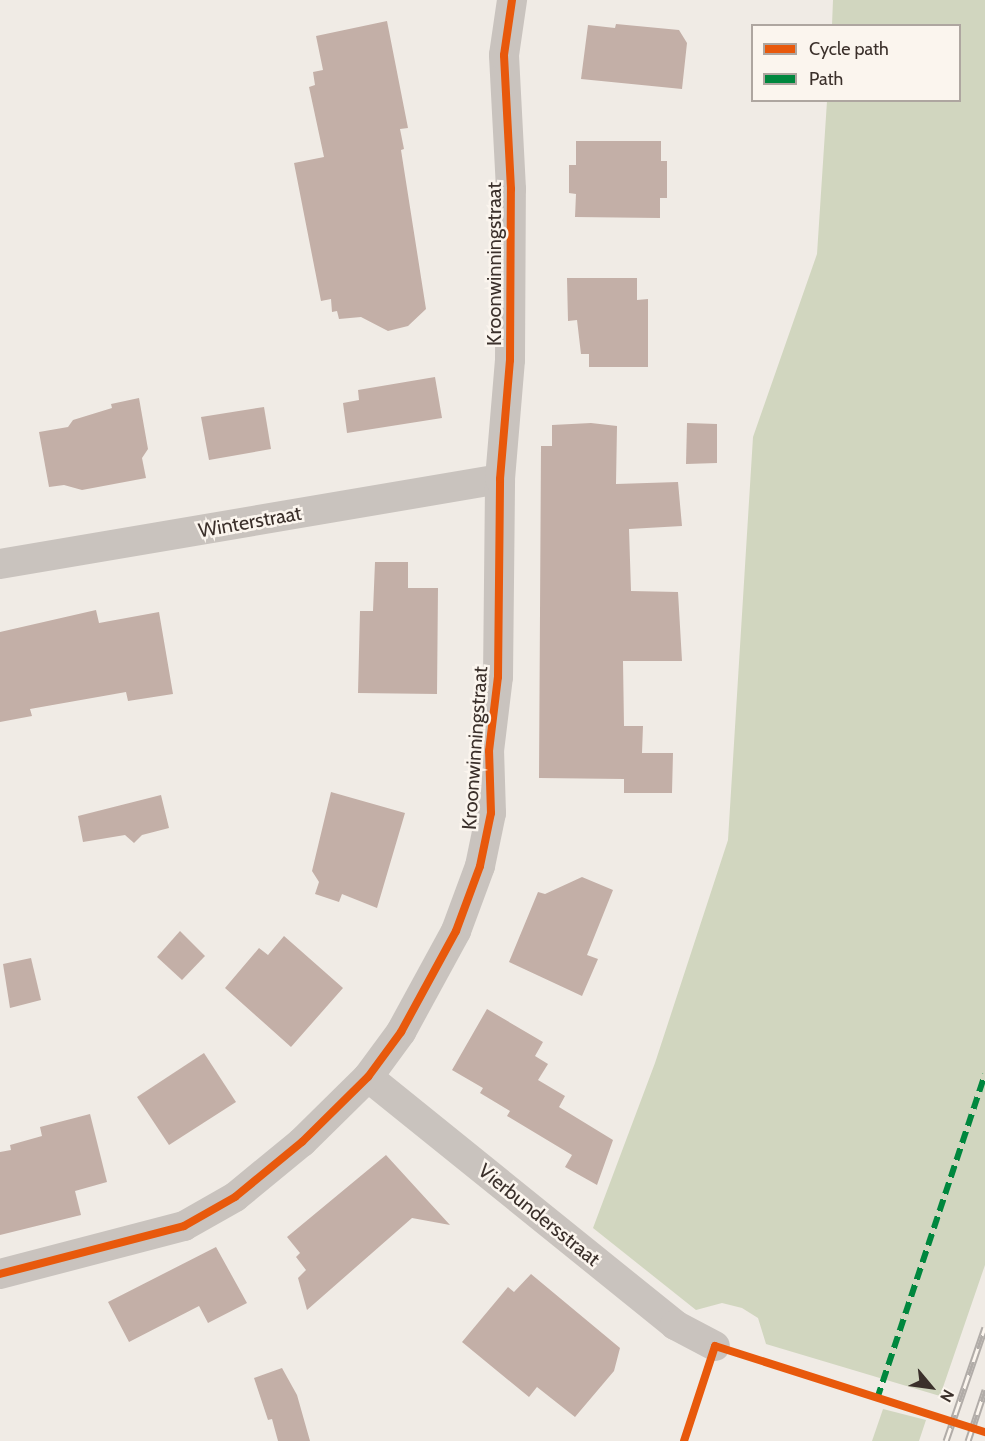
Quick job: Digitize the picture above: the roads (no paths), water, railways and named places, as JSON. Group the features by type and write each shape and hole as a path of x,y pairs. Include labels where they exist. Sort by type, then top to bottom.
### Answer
{"street":[{"name":"Kroonwinningstraat","path":"0,1274 184,1226 235,1197 302,1142 368,1077 429,985 456,931 480,866 490,813 489,751 498,677 500,479 510,360 511,189 504,55 512,0"},
{"name":"Winterstraat","path":"0,564 500,479"},
{"name":"Vierbundersstraat","path":"368,1077 675,1325 715,1346"}],"railway":[{"path":"946,1441 985,1327"},
{"path":"968,1441 985,1390"}]}
